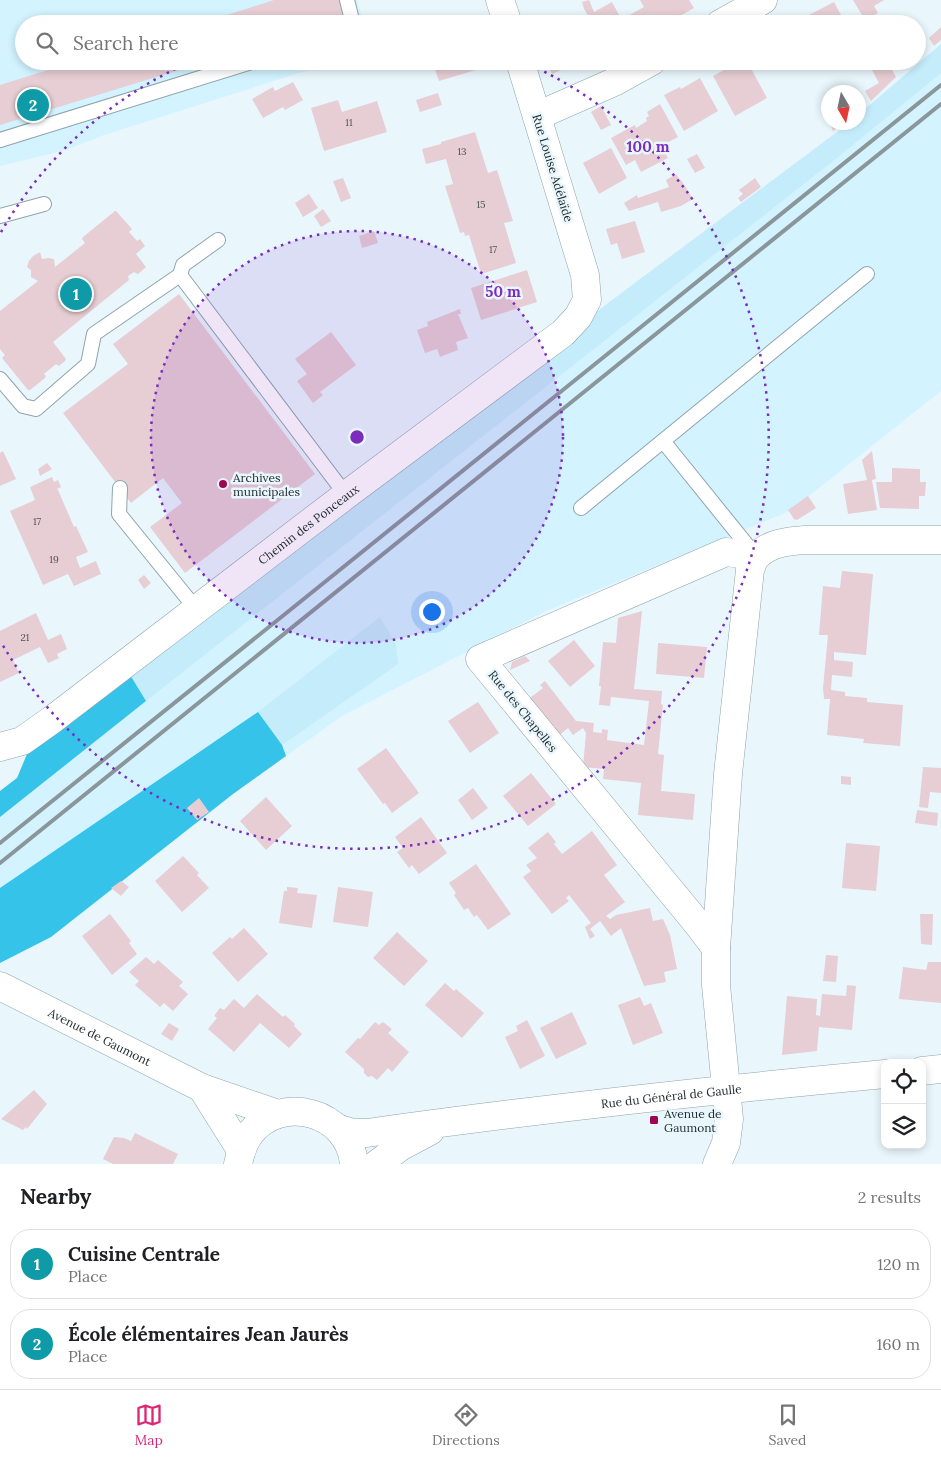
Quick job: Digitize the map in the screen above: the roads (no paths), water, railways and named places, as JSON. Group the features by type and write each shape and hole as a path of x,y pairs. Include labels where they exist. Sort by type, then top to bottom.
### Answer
{"street":[{"path":"500,0 505,15"},
{"path":"736,15 763,0"},
{"name":"Rue Louise Adélaïde","path":"523,70 585,275"},
{"path":"537,116 614,82 636,70"},
{"name":"Chemin des Ponceaux","path":"0,747 22,741 53,719 346,495 563,333 578,317 587,300 585,275"},
{"path":"717,1164 726,1143 729,1118 716,985 716,948 728,774 750,570 756,556 769,548 785,542 806,540 941,540"},
{"name":"Rue des Chapelles","path":"716,948 698,923 480,659 726,552 756,556"},
{"name":"Avenue de Gaumont","path":"0,986 202,1088 278,1114"},
{"path":"926,1071 941,1069"},
{"name":"Rue du Général de Gaulle","path":"339,1129 353,1133 367,1133 567,1107 881,1074"},
{"path":"202,1088 240,1157"},
{"path":"240,1157 250,1134 262,1122 278,1114 294,1111 310,1113 326,1119 339,1129 348,1142 354,1164"},
{"name":"Rue du Général de Gaulle","path":"378,1164 388,1155 421,1135 457,1120"}],"lane":[{"path":"347,0 351,15"},
{"path":"0,140 226,70"},
{"path":"0,216 44,204"},
{"path":"0,379 23,406 36,409 88,364 94,334 180,275 182,265 218,240"},
{"path":"581,508 867,274"},
{"path":"180,275 346,495"},
{"path":"663,441 756,556"},
{"path":"120,488 119,514 197,610"}],"railway":[{"path":"0,843 941,85"},
{"path":"0,863 941,104"}],"place":[{"name":"École élémentaires Jean Jaurès","path":"33,105"},
{"name":"Cuisine Centrale","path":"76,294"},
{"name":"Archives municipales","path":"223,484"},
{"name":"Avenue de Gaumont","path":"654,1120"}]}
